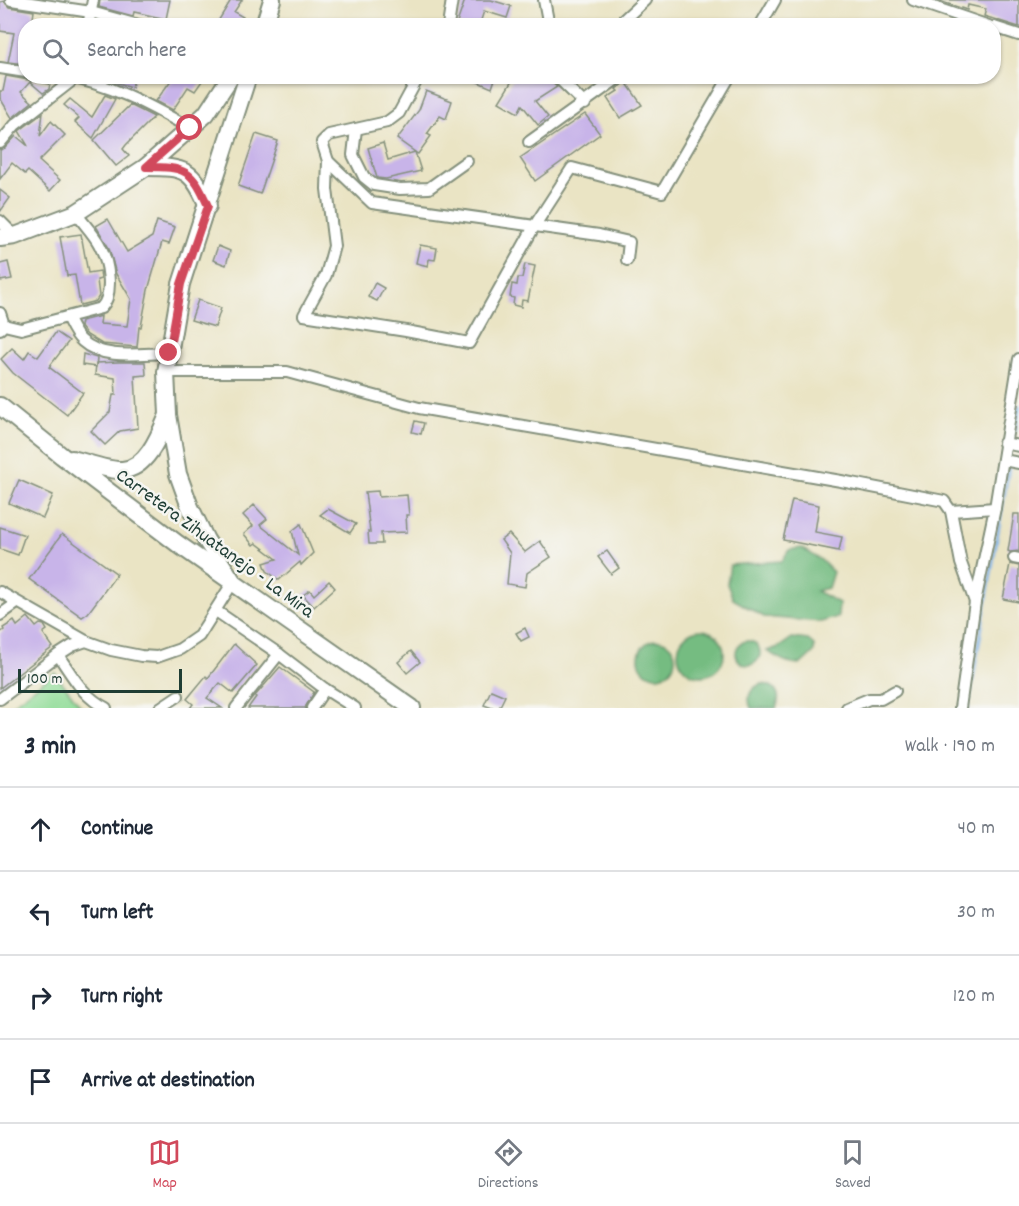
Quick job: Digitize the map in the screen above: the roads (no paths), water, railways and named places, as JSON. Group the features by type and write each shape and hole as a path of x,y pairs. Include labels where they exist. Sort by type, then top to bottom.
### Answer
{"main road":[{"path":"8,237 76,213 146,167 206,114 226,84"},
{"path":"233,582 206,540 190,507 178,474 168,415 166,372 181,284 246,84"},
{"path":"146,167 174,167 190,174 200,188 208,206"},
{"name":"Carretera Zihuatanejo - La Mira","path":"0,406 178,544 412,708"},
{"path":"62,456 123,470 138,464 154,448 168,415"}],"street":[{"path":"11,0 91,12 113,18"},
{"path":"90,18 93,0"},
{"path":"451,18 453,0"},
{"path":"544,0 547,18"},
{"path":"626,18 645,0"},
{"path":"765,18 775,0"},
{"path":"913,0 967,18"},
{"path":"1001,29 1019,35"},
{"path":"0,68 18,71"},
{"path":"0,142 15,125 70,84"},
{"path":"95,84 139,99 190,128"},
{"path":"415,84 399,113 387,122 329,135 322,142 328,161 327,189 334,246 326,275 304,315 469,343 535,225 572,168 662,192 725,84"},
{"path":"565,84 585,104"},
{"path":"529,142 611,84"},
{"path":"356,129 353,155 364,177 374,185 400,189 429,189 467,161"},
{"path":"328,161 372,203 535,225 629,242 627,260"},
{"path":"0,313 2,327 21,329 101,308 106,303 110,278 99,245 76,213"},
{"path":"0,221 8,237"},
{"path":"67,317 81,341 95,350 110,353 169,353"},
{"path":"960,708 975,602 995,508 1019,359"},
{"path":"166,372 286,372 419,408 944,501 951,511 961,563 975,602"},
{"path":"1004,443 1019,446"},
{"path":"1002,460 1019,463"},
{"path":"951,511 995,508"},
{"path":"0,592 86,642 121,652 157,657 180,649 200,636 233,582"},
{"path":"0,615 17,603"},
{"path":"216,611 279,654 325,689 341,705 355,708"},
{"path":"0,699 58,655 72,646 86,642"},
{"path":"236,708 279,654"},
{"path":"58,655 82,690 96,703 106,708"},
{"path":"386,688 396,708"},
{"path":"312,708 325,689"},
{"path":"847,708 869,699 880,699 895,691"},
{"path":"160,708 178,696"}],"waterway":[{"path":"1015,432 1019,406"},
{"path":"968,708 1009,467"}]}
